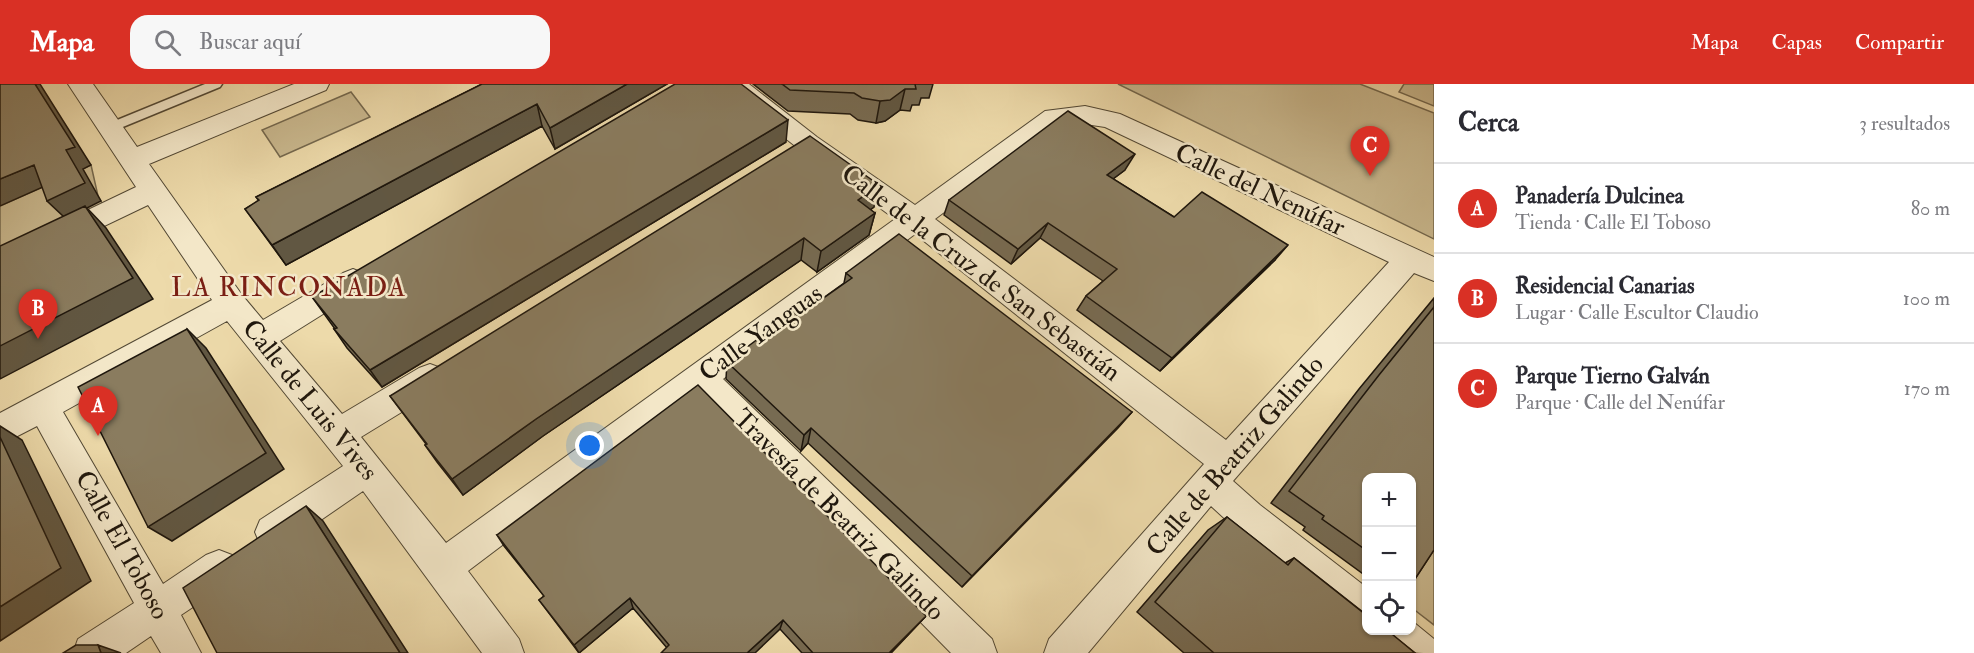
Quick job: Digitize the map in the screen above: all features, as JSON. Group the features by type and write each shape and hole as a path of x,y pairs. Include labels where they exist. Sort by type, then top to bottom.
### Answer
{"street":[{"name":"Calle de Luis Vives","path":"80,84 231,304 367,469 443,567 505,653"},
{"path":"132,160 317,84"},
{"name":"Calle de la Cruz de San Sebastián","path":"733,84 798,149 917,220 1219,472 1248,517 1362,607"},
{"name":"Calle Yanguas","path":"443,567 1054,117 1085,115"},
{"name":"Calle del Nenúfar","path":"1085,115 1111,120 1421,265"},
{"path":"0,265 152,191"},
{"name":"Calle de Beatriz Galindo","path":"1063,653 1219,472 1421,265"},
{"path":"259,339 375,268"},
{"path":"0,430 231,304"},
{"path":"338,434 449,366"},
{"name":"Travesía de Beatriz Galindo","path":"700,377 978,653"},
{"name":"Calle El Toboso","path":"43,407 182,653"},
{"path":"92,653 367,469"},
{"path":"1398,635 1421,653"}],"lane":[{"path":"109,128 216,84"}],"shaded area":[{"path":"1118,84 1360,84 1434,113 1434,239"},
{"path":"1404,84 1434,84 1434,106 1399,92"},
{"path":"351,92 370,117 280,157 262,130"},
{"path":"91,165 98,196 107,212 0,265 0,206"},
{"path":"1434,523 1434,625 1416,611 1416,552"}],"building":[{"path":"0,84 35,84 75,147 66,150 85,183 47,201 34,165 0,179"},
{"path":"482,84 627,84 550,128 537,104 272,245 245,209 259,200 256,197"},
{"path":"675,84 741,84 788,120 370,370 334,329 337,328 312,297"},
{"path":"782,84 915,84 916,89 905,89 890,100 880,101 862,98 854,93 790,90"},
{"path":"1068,111 1135,154 1107,175 1174,217 1202,192 1288,245 1172,358 1086,296 1117,269 1048,223 1018,249 949,200"},
{"path":"810,136 879,185 858,200 875,213 821,251 804,238 536,419 452,479 390,396"},
{"path":"85,206 133,278 0,346 0,246"},
{"path":"899,234 1132,412 972,576 811,428 804,435 727,362 794,312 798,316 852,278 846,273"},
{"path":"1434,307 1434,550 1416,577 1416,473 1362,473 1362,547 1322,519 1324,516 1289,491"},
{"path":"187,329 266,453 148,527 78,387"},
{"path":"698,385 926,616 889,653 813,653 783,620 747,653 661,653 669,645 630,598 574,645 539,600 544,596 497,535"},
{"path":"0,437 61,568 0,607"},
{"path":"306,506 400,653 217,653 183,588"},
{"path":"1227,517 1288,565 1294,558 1362,612 1362,635 1393,635 1415,653 1214,653 1155,602"},
{"path":"76,645 98,645 101,653 63,653"}],"place":[{"name":"Parque Tierno Galván","path":"1370,176"},
{"name":"Residencial Canarias","path":"38,339"},
{"name":"Panadería Dulcinea","path":"98,436"}],"district":[{"name":"LA RINCONADA","path":"289,287"}]}
